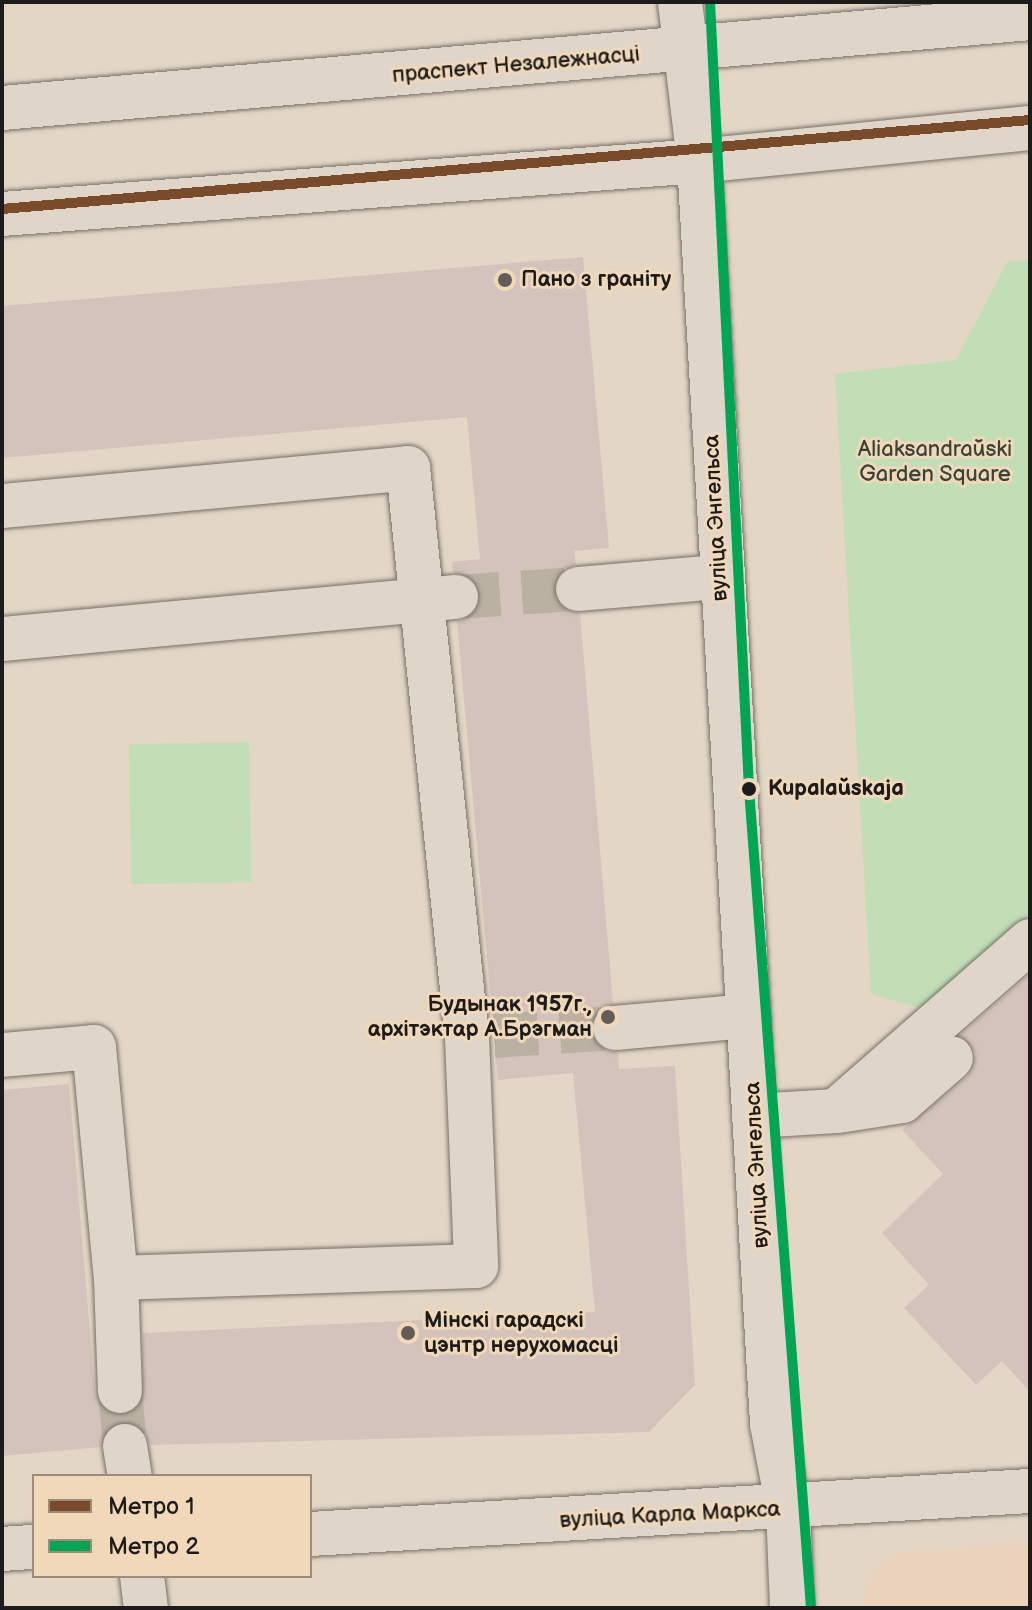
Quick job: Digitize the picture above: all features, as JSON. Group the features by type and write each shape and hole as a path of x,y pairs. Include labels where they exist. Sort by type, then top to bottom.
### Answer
{"main road":[{"name":"вуліца Энгельса","path":"680,2 699,161 719,577 772,1424 788,1508 792,1608"},
{"name":"праспект Незалежнасці","path":"2,108 1030,18"},
{"path":"2,214 699,161 1030,128"},
{"path":"2,506 408,468 438,599 480,1036 476,1266 116,1278"},
{"path":"578,589 719,577"},
{"path":"2,639 438,599"},
{"path":"836,1111 921,1042 1030,941"},
{"path":"615,1028 748,1016"},
{"path":"2,1055 94,1047 116,1278 120,1391"},
{"path":"754,1116 836,1111 902,1101 951,1058"},
{"name":"вуліца Карла Маркса","path":"312,1534 788,1508 1030,1491"},
{"path":"2,1549 32,1547"},
{"path":"142,1578 146,1608"}],"shaded area":[{"path":"1030,1542 1030,1608 862,1608 868,1578 883,1560 902,1552"}],"green space":[{"name":"Aliaksandraŭski Garden Square","path":"1030,260 1030,912 923,1009 871,994 835,374 956,360 1007,262"},
{"path":"249,742 251,882 131,884 129,744"}],"building":[{"path":"583,257 609,548 574,551 576,564 563,569 553,590 558,604 580,614 613,1003 593,1017 590,1031 604,1050 618,1053 619,1069 675,1066 695,1385 649,1432 150,1445 144,1430 122,1421 109,1427 101,1447 2,1456 2,1090 69,1084 95,1392 109,1413 133,1413 142,1402 143,1333 595,1312 573,1073 498,1080 457,622 471,617 481,595 476,582 453,572 452,562 480,559 467,417 2,458 2,306"},
{"path":"1030,974 1030,1392 1002,1361 976,1385 904,1308 929,1285 882,1233 943,1174 902,1130 968,1076 976,1054 960,1035"}],"tunnel":[{"path":"456,597 578,589"},
{"path":"494,1036 615,1028"},
{"path":"120,1391 125,1446"}],"metro line":[{"name":"2","path":"710,2 749,789 811,1608"},
{"name":"1","path":"2,209 1030,120"}],"place":[{"name":"Пано з граніту","path":"505,280"},
{"name":"Kupalaŭskaja","path":"749,789"},
{"name":"Будынак 1957г., архітэктар А.Брэгман","path":"608,1017"},
{"name":"Мінскі гарадскі цэнтр нерухомасці","path":"408,1333"}]}
